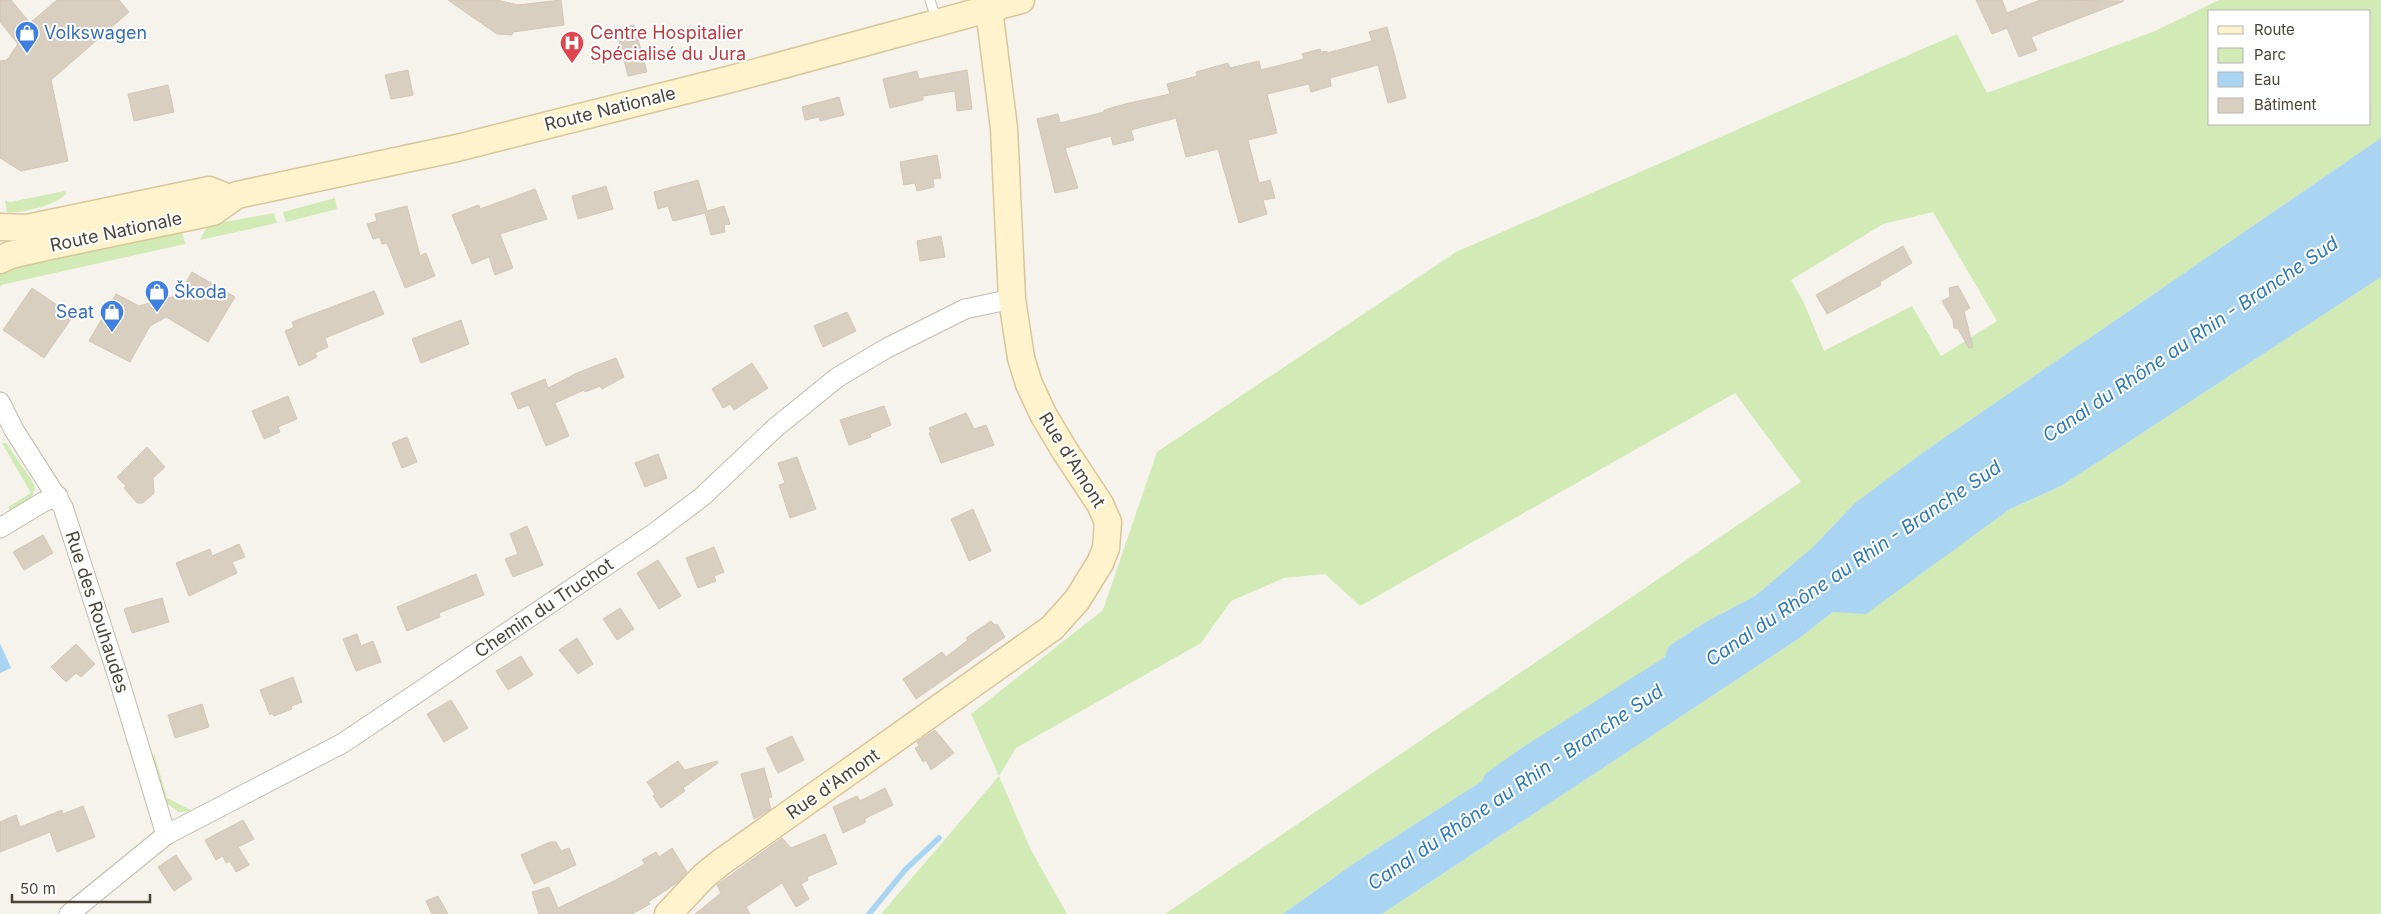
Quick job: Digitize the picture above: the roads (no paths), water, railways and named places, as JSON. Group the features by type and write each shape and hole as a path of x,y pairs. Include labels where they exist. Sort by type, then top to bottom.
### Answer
{"main road":[{"name":"Route Nationale","path":"0,260 10,255 213,212 229,198 237,195 457,148 735,78 934,12 1021,0"},
{"name":"Rue d'Amont","path":"668,914 704,876 720,863 1041,637 1062,618 1090,580 1106,548 1108,535 1105,513 1064,452 1044,416 1028,384 1021,358 1012,299 1004,128 981,7"},
{"name":"Route Nationale","path":"0,227 27,228 209,190 229,198"}],"street":[{"name":"Chemin du Truchot","path":"69,914 166,835 343,743 654,534 703,496 775,428 838,377 887,348 965,310 1012,299"},
{"name":"Rue des Rouhaudes","path":"0,402 14,430 58,496 70,526 119,680 153,799 166,835"},
{"path":"0,528 43,502 58,496"}],"water":[{"name":"Canal du Rhône au Rhin - Branche Sud","path":"2381,138 2381,277 2061,486 2010,509 1866,614 1833,612 1798,639 1382,914 1283,914 1353,864 1482,781 1485,774 1520,749 1665,657 1669,646 1704,623 1755,596 1813,547 1855,503 1925,451"},
{"path":"0,643 11,668 0,673"}],"waterway":[{"path":"869,914 905,870 939,838"}],"place":[{"name":"Volkswagen","path":"27,54"},
{"name":"Centre Hospitalier Spécialisé du Jura","path":"572,64"},
{"name":"Škoda","path":"157,313"},
{"name":"Seat","path":"112,333"}]}
